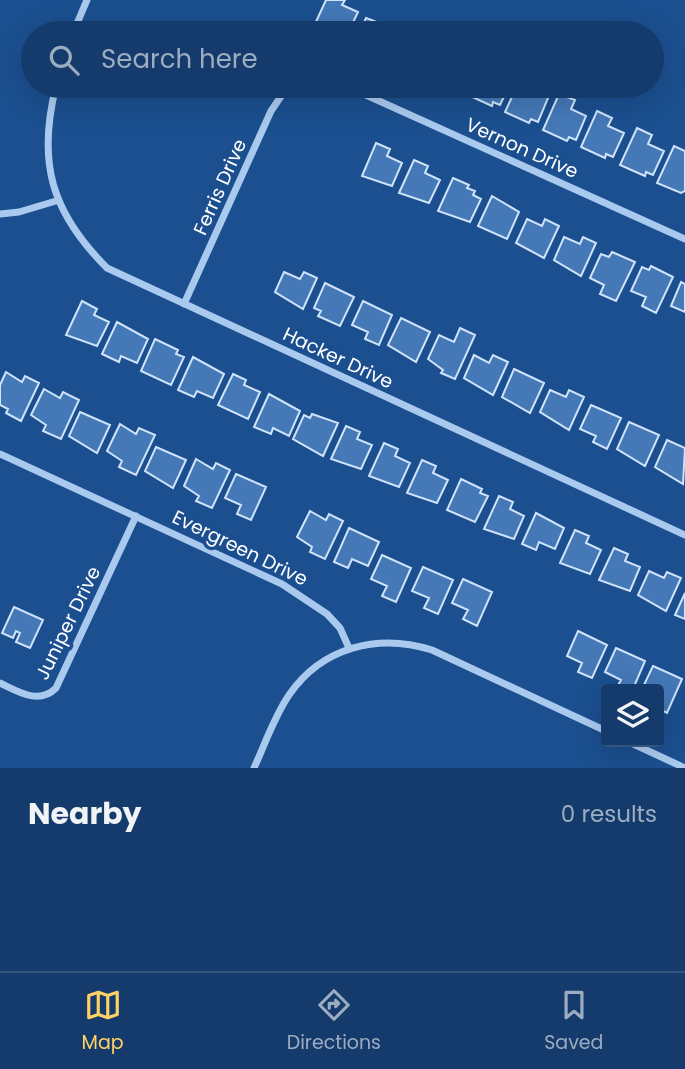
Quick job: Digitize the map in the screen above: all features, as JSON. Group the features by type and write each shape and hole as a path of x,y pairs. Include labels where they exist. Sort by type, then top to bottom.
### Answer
{"street":[{"path":"78,21 87,0"},
{"path":"0,214 56,201 49,160 50,110 53,98"},
{"name":"Ferris Drive","path":"184,304 271,111 280,98"},
{"name":"Vernon Drive","path":"373,98 685,239"},
{"name":"Hacker Drive","path":"56,201 76,232 107,268 685,535"},
{"name":"Evergreen Drive","path":"0,454 304,596 340,628 349,648"},
{"name":"Juniper Drive","path":"0,683 40,698 48,696 56,688 136,516"},
{"path":"254,768 290,693 324,661 349,648 380,642 419,646 601,729"},
{"path":"640,747 685,768"}],"building":[{"path":"326,0 345,0 342,5 358,12 354,21 316,21"},
{"path":"475,98 503,98 500,105 493,102 492,106"},
{"path":"511,98 548,98 538,122 531,119 529,123 505,112"},
{"path":"557,98 575,100 571,109 586,116 576,140 569,137 567,141 543,130"},
{"path":"597,111 612,118 608,126 624,133 613,157 606,154 605,158 581,147"},
{"path":"637,128 652,135 648,144 664,151 653,175 646,172 645,176 620,165"},
{"path":"376,143 390,149 387,156 402,163 392,186 362,176"},
{"path":"674,146 685,151 685,191 681,193 657,183"},
{"path":"414,160 428,166 425,173 440,180 429,203 399,193"},
{"path":"453,178 469,185 467,188 475,191 473,195 481,199 470,222 438,211"},
{"path":"492,196 519,212 507,239 478,226"},
{"path":"527,219 542,226 545,219 559,226 544,258 516,243"},
{"path":"564,237 580,244 583,237 596,243 581,276 554,260"},
{"path":"612,252 635,262 616,301 600,294 604,285 590,278 601,254 609,257"},
{"path":"651,266 673,277 656,313 642,306 646,297 631,291 642,267 649,270"},
{"path":"284,272 300,279 304,272 317,278 303,309 275,292"},
{"path":"681,282 685,284 685,312 671,306"},
{"path":"325,283 354,297 340,326 318,316 321,311 314,308"},
{"path":"82,301 97,309 94,315 109,322 97,346 66,335"},
{"path":"363,301 392,315 379,345 365,339 368,332 352,325"},
{"path":"401,318 430,332 416,362 388,345"},
{"path":"117,322 148,339 137,363 121,356 119,362 102,354"},
{"path":"460,328 475,335 455,379 441,373 443,370 428,359 439,335 454,342"},
{"path":"155,339 178,350 176,354 184,357 171,385 141,371"},
{"path":"474,355 489,363 493,355 508,362 493,395 464,378"},
{"path":"193,357 224,374 213,398 197,391 194,397 178,390"},
{"path":"514,369 544,383 530,413 502,397"},
{"path":"6,372 22,382 25,376 39,383 21,421 6,413 8,409 0,405 0,385"},
{"path":"233,374 246,380 244,385 260,392 248,419 218,405"},
{"path":"44,389 60,398 63,392 79,400 61,439 43,431 46,425 31,415"},
{"path":"550,390 566,397 569,390 584,397 569,430 540,412"},
{"path":"269,394 300,411 289,436 273,428 271,434 254,427"},
{"path":"591,405 621,418 607,449 593,442 596,436 580,429"},
{"path":"80,412 110,425 97,453 69,436"},
{"path":"312,414 338,423 323,456 293,439 304,415 310,418"},
{"path":"629,422 659,435 645,466 617,449"},
{"path":"120,424 136,434 139,428 155,435 136,475 119,467 122,461 107,451"},
{"path":"346,426 360,432 357,439 372,445 361,469 331,459"},
{"path":"667,440 685,448 683,484 655,467"},
{"path":"384,443 398,449 395,456 410,463 399,487 369,476"},
{"path":"156,447 186,460 173,488 145,471"},
{"path":"196,459 213,469 216,463 230,470 212,508 196,501 199,496 184,486"},
{"path":"422,460 436,466 433,473 448,480 437,503 407,493"},
{"path":"236,474 266,487 251,520 237,514 241,505 225,498"},
{"path":"461,479 482,489 480,493 488,496 475,522 447,510"},
{"path":"499,496 513,502 510,509 524,516 514,539 484,529"},
{"path":"310,511 326,520 329,514 343,521 325,559 310,552 312,547 297,537"},
{"path":"536,513 564,528 555,549 539,542 536,550 522,544"},
{"path":"349,528 379,542 368,566 352,559 348,568 334,562"},
{"path":"575,530 589,536 586,543 601,550 590,574 560,563"},
{"path":"614,548 628,554 625,561 640,567 630,591 599,580"},
{"path":"382,555 411,568 396,602 382,596 387,586 371,579"},
{"path":"423,567 453,580 438,614 424,608 429,598 412,591"},
{"path":"649,571 664,578 667,572 681,578 666,611 638,595"},
{"path":"463,579 492,592 477,626 463,619 468,610 452,603"},
{"path":"685,593 685,619 675,615"},
{"path":"14,607 43,620 30,648 16,642 20,633 16,631 13,638 2,633"},
{"path":"578,631 607,645 592,678 578,672 582,663 567,656"},
{"path":"616,648 645,661 635,684 619,684 621,680 605,672"},
{"path":"653,666 682,679 667,713 664,712 664,684 644,684"}]}
